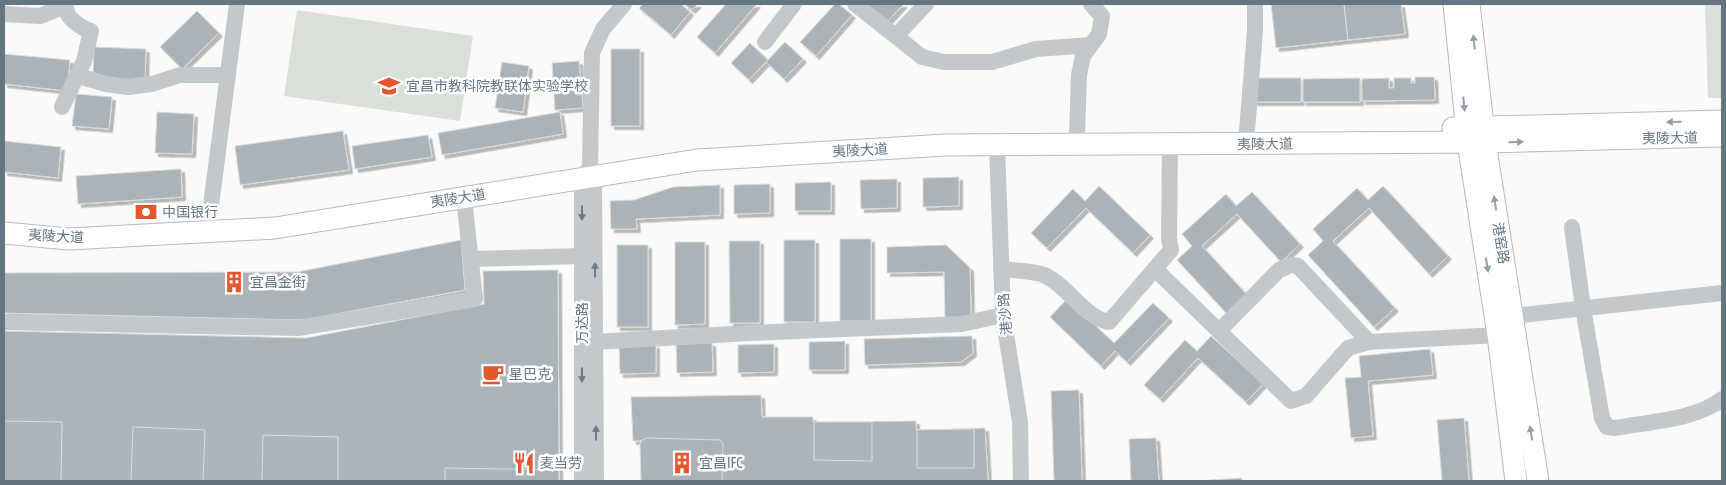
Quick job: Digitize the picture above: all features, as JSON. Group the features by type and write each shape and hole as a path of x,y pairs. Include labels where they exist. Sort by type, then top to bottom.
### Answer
{"main road":[{"name":"港窑路","path":"1454,4 1476,135 1513,316 1538,481"},
{"name":"港窑路","path":"1469,4 1476,135 1516,481"},
{"name":"夷陵大道","path":"4,222 69,230 272,216 427,194 697,160 946,145 1170,144 1476,135 1722,121"},
{"name":"夷陵大道","path":"4,233 69,239 274,228 464,198 694,151 922,137 1248,132 1722,136"}],"street":[{"path":"209,221 237,4"},
{"name":"万达路","path":"582,481 582,256 589,173 592,53 603,29 624,4"},
{"path":"765,42 794,4"},
{"path":"855,4 922,57 944,62 992,62 1036,49 1091,45"},
{"path":"896,36 926,4"},
{"path":"1077,134 1079,74 1083,56 1099,34 1102,16 1091,4"},
{"path":"1248,132 1255,4"},
{"path":"4,14 40,16 66,5 68,15 75,23 91,31 84,61 62,107"},
{"path":"78,76 106,84 128,87 152,84 180,74 227,75"},
{"path":"1001,269 1042,275 1057,283 1099,320 1109,322 1172,250 1170,238 1170,144"},
{"name":"港沙路","path":"997,145 1003,315 1020,422 1021,481"},
{"name":"万达路","path":"589,173 595,342 596,481"},
{"path":"4,322 298,328 475,299 464,198"},
{"path":"1572,227 1583,308 1602,418 1607,427 1614,428 1698,413 1714,406 1722,399"},
{"path":"470,259 582,256"},
{"path":"1219,331 1279,270 1290,265 1298,266 1369,342"},
{"path":"1155,269 1291,401 1306,396 1348,348 1369,342 1498,335"},
{"path":"1513,316 1722,293"},
{"path":"595,342 750,332 962,324 1003,315"}],"shaded area":[{"path":"1705,4 1722,4 1722,98 1708,98"},
{"name":"宜昌市教科院教联体实验学校","path":"297,10 473,36 460,121 284,96"}],"building":[{"path":"643,4 681,4 690,12 671,35 639,8"},
{"path":"684,4 698,4 692,10"},
{"path":"726,4 757,4 715,53 697,37"},
{"path":"835,4 839,4 852,15 816,56 800,42"},
{"path":"866,4 904,4 886,23"},
{"path":"1271,4 1344,4 1348,40 1276,48"},
{"path":"1344,4 1401,4 1405,34 1348,40"},
{"path":"197,11 219,33 182,69 160,47"},
{"path":"785,42 803,59 784,79 766,62"},
{"path":"750,43 768,60 749,80 731,63"},
{"path":"94,47 146,49 145,80 93,78"},
{"path":"611,49 640,49 640,126 611,126"},
{"path":"4,54 70,60 67,91 4,84"},
{"path":"579,61 583,108 555,110 552,63"},
{"path":"502,62 529,66 523,112 495,108"},
{"path":"1415,77 1434,77 1435,100 1362,101 1362,79 1389,78 1389,88 1394,88 1394,78 1411,78 1411,83 1415,83"},
{"path":"1252,78 1301,78 1301,102 1253,102"},
{"path":"1360,78 1360,102 1303,102 1303,79"},
{"path":"76,94 112,97 109,129 72,126"},
{"path":"157,112 194,114 192,154 155,153"},
{"path":"560,112 563,134 442,155 438,133"},
{"path":"343,131 349,170 240,185 235,146"},
{"path":"428,135 432,157 355,169 352,146"},
{"path":"4,141 61,147 58,178 4,172"},
{"path":"181,169 182,197 78,204 76,176"},
{"path":"959,177 959,206 923,207 923,178"},
{"path":"897,179 897,208 861,209 860,180"},
{"path":"831,182 831,211 795,211 795,183"},
{"path":"770,184 770,213 734,214 734,185"},
{"path":"720,185 720,215 636,219 637,229 611,229 610,201 634,200 673,187"},
{"path":"1099,186 1150,235 1133,253 1086,208 1047,248 1031,233 1073,189 1085,201"},
{"path":"1383,186 1448,256 1429,274 1369,208 1333,241 1395,308 1374,327 1308,255 1323,241 1313,229 1357,188 1368,200"},
{"path":"1252,192 1300,244 1281,262 1237,214 1202,246 1249,297 1228,315 1177,260 1192,246 1182,234 1226,194 1236,206"},
{"path":"840,239 871,239 871,321 840,321"},
{"name":"宜昌金街","path":"461,240 465,290 303,320 4,313 4,273 297,272"},
{"path":"784,240 815,240 815,322 784,322"},
{"path":"729,241 760,241 760,323 730,323"},
{"path":"675,242 705,242 705,324 675,325"},
{"path":"617,245 648,245 648,327 617,327"},
{"path":"946,245 970,268 971,317 945,318 944,272 887,273 887,247"},
{"path":"558,270 559,481 4,481 4,331 306,338 484,304 483,271"},
{"path":"1067,299 1114,343 1153,303 1169,318 1127,362 1115,351 1101,366 1050,317"},
{"path":"972,336 973,353 961,362 865,365 864,339"},
{"path":"1211,336 1263,384 1246,402 1198,358 1160,399 1144,385 1185,340 1197,351"},
{"path":"845,341 845,370 809,370 809,342"},
{"path":"712,343 713,372 677,373 676,344"},
{"path":"774,344 774,372 738,373 738,345"},
{"path":"619,345 656,345 656,373 620,374"},
{"path":"1430,349 1433,375 1368,381 1373,436 1351,438 1345,378 1361,377 1359,356"},
{"path":"1079,390 1082,481 1054,481 1051,391"},
{"path":"761,395 762,417 813,417 813,422 916,421 916,430 985,428 988,481 643,481 643,441 633,441 631,397"},
{"path":"1464,418 1469,481 1442,481 1437,420"},
{"path":"4,421 62,422 61,481 4,481"},
{"path":"814,422 872,422 872,461 814,460"},
{"path":"133,427 205,430 203,481 131,481"},
{"path":"974,429 974,468 917,468 917,430"},
{"path":"263,435 338,437 338,481 262,481"},
{"name":"宜昌IFC","path":"647,438 720,440 723,444 722,481 641,481 640,444 642,440"},
{"path":"1156,438 1159,481 1131,481 1129,439"},
{"path":"445,468 559,470 559,481 445,481"},
{"path":"1242,478 1242,481 1209,481 1209,480"}],"place":[{"name":"宜昌市教科院教联体实验学校","path":"389,86"},
{"name":"中国银行","path":"146,212"},
{"name":"宜昌金街","path":"234,282"},
{"name":"星巴克","path":"493,374"},
{"name":"麦当劳","path":"524,463"},
{"name":"宜昌IFC","path":"682,463"}]}
